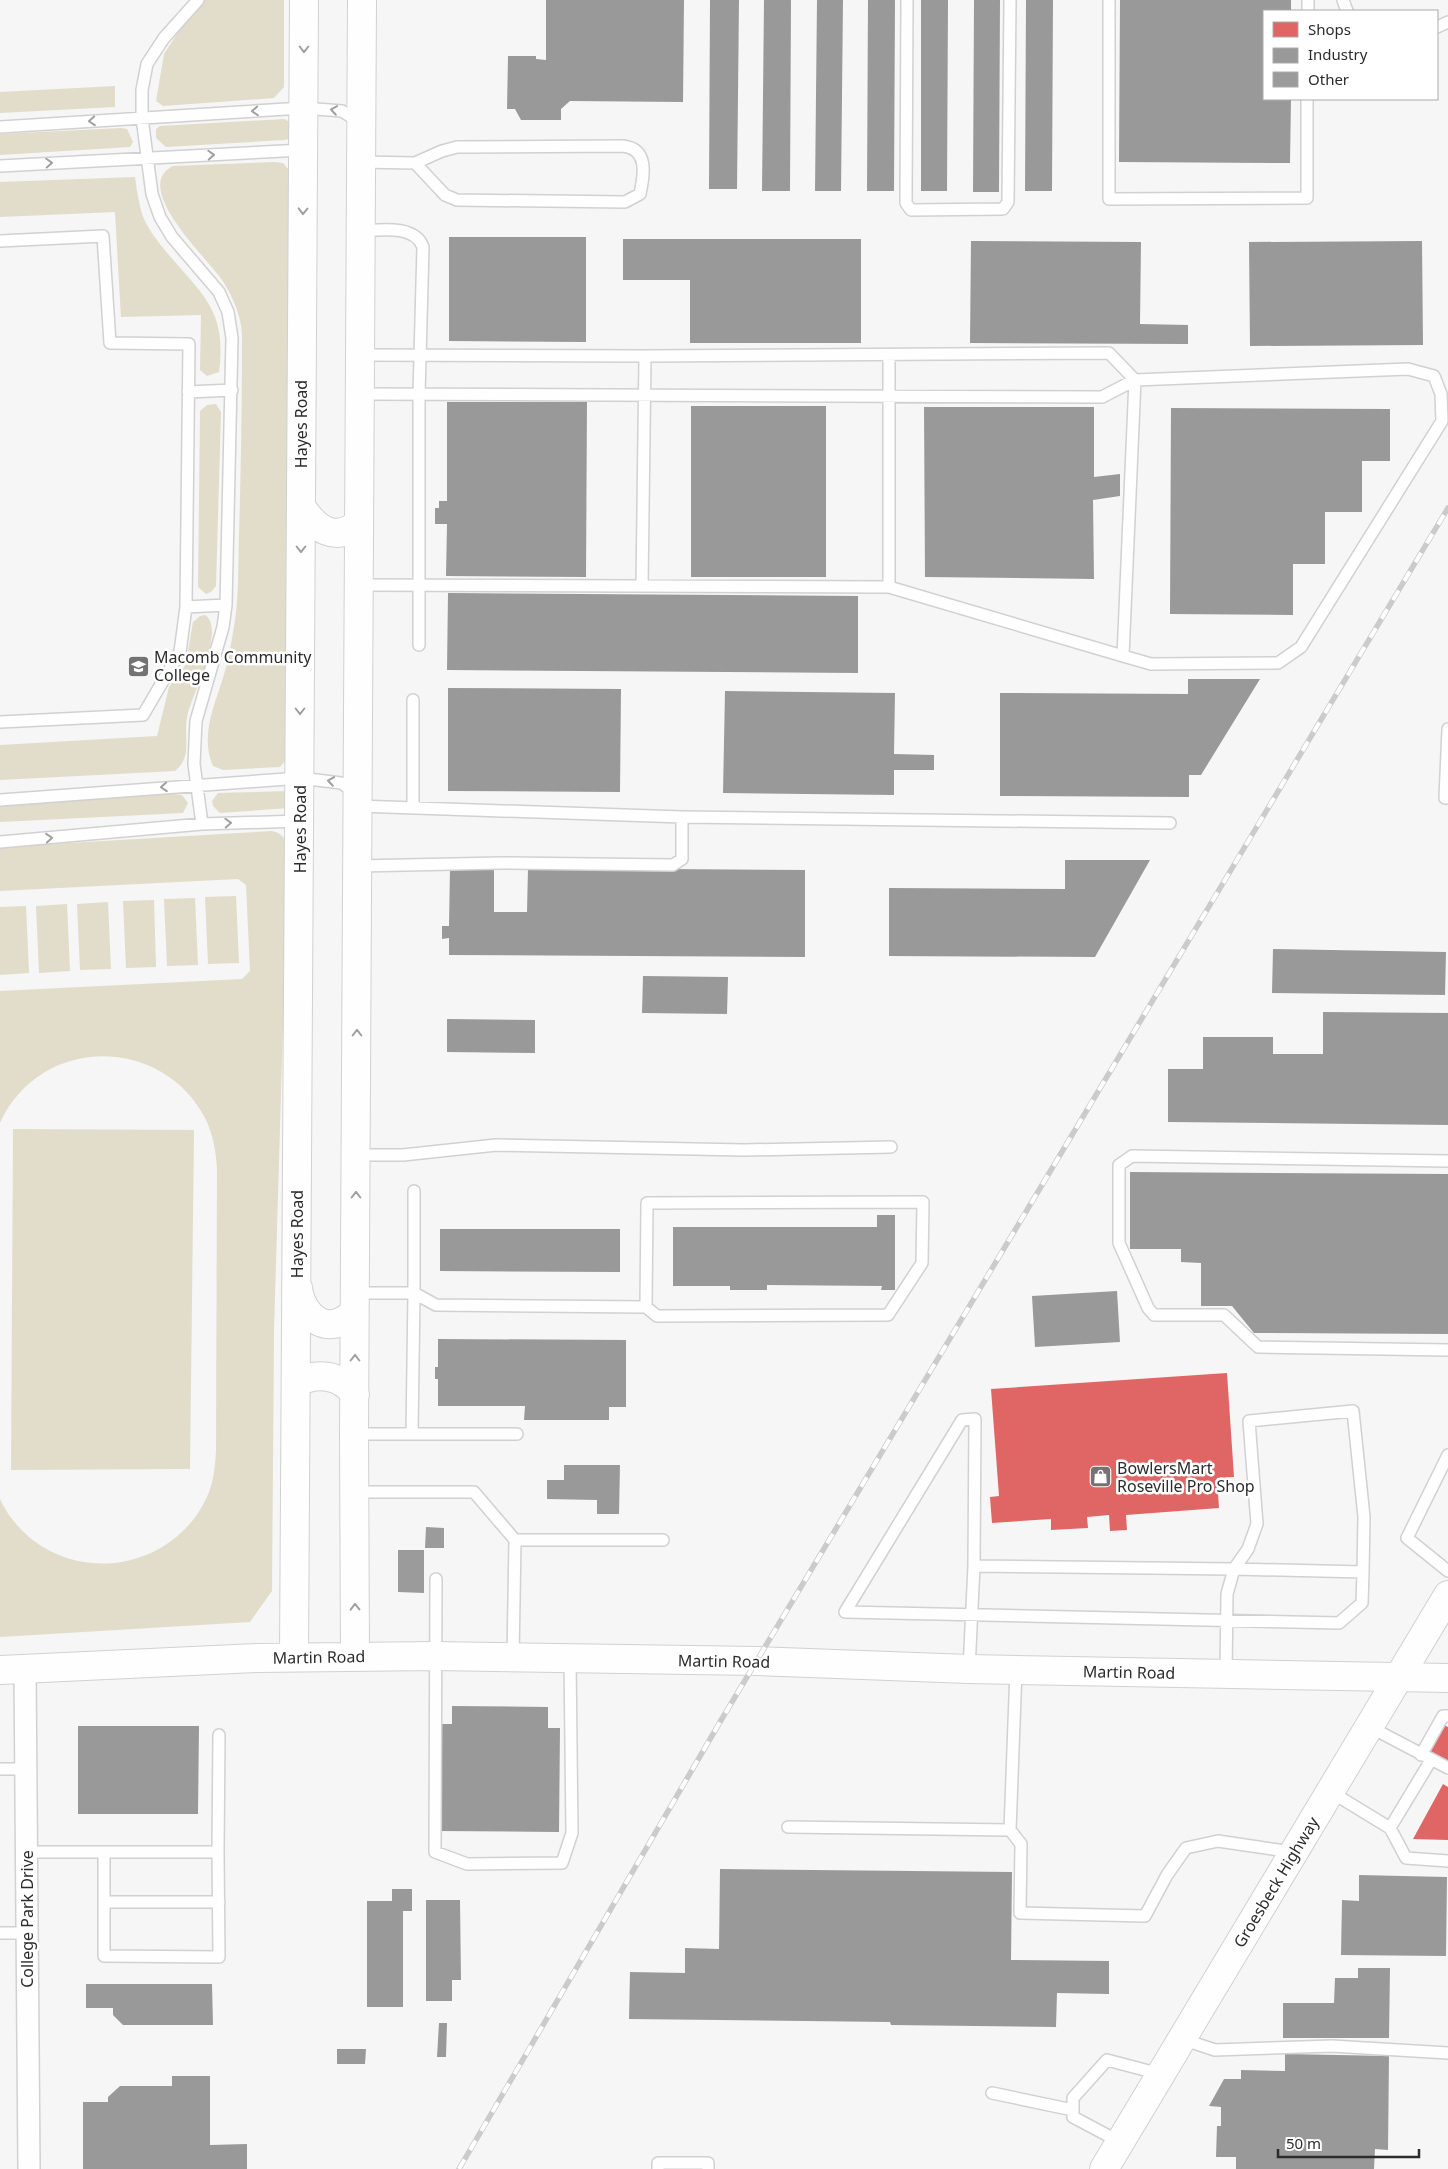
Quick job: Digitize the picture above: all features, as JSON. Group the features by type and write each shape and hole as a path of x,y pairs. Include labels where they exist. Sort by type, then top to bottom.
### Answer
{"street":[{"name":"Hayes Road","path":"294,1657 304,0"},
{"path":"355,1656 354,1434 362,0"},
{"path":"301,506 309,519 319,528 330,532 348,530 360,522"},
{"path":"297,1282 303,1306 311,1317 320,1322 332,1325 341,1323 355,1302"},
{"path":"296,1383 306,1378 327,1376 344,1383 355,1394"},
{"name":"Groesbeck Highway","path":"1104,2169 1448,1595"},
{"name":"Martin Road","path":"13,1669 294,1657 436,1656 757,1661 969,1669 1448,1678"},
{"name":"College Park Drive","path":"13,1669 27,1770 29,2169"}],"lane":[{"path":"198,0 151,55 147,64 142,90 142,118 152,194 160,217 172,237 219,292 228,312 232,338 226,605 223,627 196,721 194,764 202,824"},
{"path":"907,0 906,203 911,210 1003,208 1008,202 1010,0"},
{"path":"1109,0 1109,199 1307,198 1307,100"},
{"path":"0,127 303,108 342,111 356,118 361,124"},
{"path":"360,162 415,163 442,151 457,147 497,145 623,146 631,147 640,154 644,169 640,194 625,202 457,200 445,195 415,163"},
{"path":"0,166 304,150"},
{"path":"360,231 398,231 416,236 423,246 419,394 419,644"},
{"path":"0,241 103,236 110,343 189,344 186,607 180,652 143,715 0,722"},
{"path":"360,355 644,356 1109,353 1135,380 1123,656"},
{"path":"889,355 889,587"},
{"path":"642,586 644,356"},
{"path":"359,585 889,587 1151,664 1278,663 1301,648 1442,421 1441,394 1434,376 1408,369 1135,380 1102,397 360,394"},
{"path":"188,392 232,390"},
{"path":"186,607 226,605"},
{"path":"413,700 413,808"},
{"path":"1448,729 1445,798 1448,798"},
{"path":"0,800 300,778 341,783 358,800 413,808 682,817 1170,823"},
{"path":"358,866 501,863 673,864 682,859 682,817"},
{"path":"0,842 202,824 300,821"},
{"path":"356,1155 403,1156 496,1145 744,1150 891,1146"},
{"path":"1448,1161 1132,1156 1120,1166 1119,1243 1148,1308 1154,1314 1224,1315 1258,1347 1448,1350"},
{"path":"412,1434 414,1191"},
{"path":"355,1302 414,1293 436,1305 646,1307 657,1316 888,1315 922,1263 923,1202 647,1202 646,1307"},
{"path":"969,1669 971,1615 974,1566 975,1419 962,1420 845,1612 971,1615 1226,1622 1339,1623 1362,1603 1364,1517 1353,1411 1249,1421 1257,1524 1248,1549 1234,1570 1227,1594 1226,1622 1226,1674"},
{"path":"354,1434 517,1434"},
{"path":"1448,1455 1407,1538 1448,1571"},
{"path":"354,1492 474,1492 515,1540 513,1657"},
{"path":"515,1540 664,1540"},
{"path":"974,1566 1364,1572"},
{"path":"436,1579 435,1852 467,1864 562,1863 572,1833 570,1658"},
{"path":"1016,1670 1010,1830 1021,1844 1020,1913 1145,1916 1167,1875 1186,1848 1218,1841 1294,1852"},
{"path":"1390,1828 1426,1758 1443,1716 1448,1716"},
{"path":"1370,1727 1448,1768"},
{"path":"104,1853 104,1956 219,1957 219,1735"},
{"path":"0,1769 27,1770"},
{"path":"1331,1792 1390,1828 1406,1858 1448,1862"},
{"path":"788,1827 1010,1830"},
{"path":"27,1852 218,1852"},
{"path":"104,1902 218,1902"},
{"path":"0,1933 27,1933"},
{"path":"1182,2039 1215,2050 1332,2046 1448,2052"},
{"path":"1120,2142 1073,2117 1073,2098 1106,2060 1160,2074"},
{"path":"992,2094 1073,2110"},
{"path":"658,2169 658,2163 708,2162 708,2169"}],"shaded area":[{"path":"204,0 284,0 284,87 274,98 163,106 156,101 164,54 182,26"},
{"path":"115,86 115,107 0,113 0,92"},
{"path":"284,119 292,123 290,139 166,147 156,138 156,129 160,126"},
{"path":"127,129 133,142 130,147 0,155 0,134"},
{"path":"283,163 289,170 290,755 280,767 223,770 213,766 209,755 208,733 212,711 228,659 237,604 242,329 236,306 226,286 176,223 166,206 161,190 162,176 173,166"},
{"path":"135,177 139,204 146,224 161,246 202,294 216,319 221,351 219,372 207,376 200,370 201,315 121,317 115,212 0,217 0,182"},
{"path":"216,404 221,412 216,586 211,592 206,594 198,587 200,411 207,405"},
{"path":"205,615 211,622 210,647 186,721 186,752 181,765 175,771 0,780 0,745 157,736 169,687 186,664 193,622 200,616"},
{"path":"289,791 289,808 220,813 213,806 212,801 218,793"},
{"path":"182,795 188,803 183,813 0,822 0,802"},
{"path":"272,831 280,834 285,840 288,856 274,1331 272,1591 250,1622 0,1637 0,1499 18,1526 43,1547 65,1557 87,1563 110,1563 133,1560 154,1551 174,1539 190,1523 210,1491 216,1451 217,1169 215,1149 210,1130 205,1118 192,1098 175,1081 156,1069 134,1060 112,1056 89,1057 66,1062 45,1072 18,1094 0,1123 0,991 242,979 250,971 246,885 238,879 0,891 0,847"},
{"path":"236,896 239,963 208,964 205,897"},
{"path":"195,898 198,965 167,966 164,899"},
{"path":"154,900 156,967 126,968 123,901"},
{"path":"108,902 111,969 80,970 77,904"},
{"path":"67,904 70,971 39,973 36,906"},
{"path":"26,906 29,973 0,975 0,907"},
{"path":"13,1129 194,1130 190,1469 11,1470"}],"building: Shops":[{"path":"1227,1373 1234,1477 1217,1478 1219,1508 1126,1515 1127,1530 1110,1531 1109,1515 1087,1517 1088,1528 1051,1530 1051,1519 992,1523 990,1497 999,1496 991,1389"},
{"path":"1442,1724 1448,1727 1448,1761 1428,1750"},
{"path":"1443,1784 1448,1787 1448,1840 1413,1839"}],"building: Industry":[{"path":"546,0 684,0 683,102 570,101 561,109 561,120 521,120 515,109 507,109 508,56 536,56 536,59 546,60"},
{"path":"710,0 739,0 737,189 709,189"},
{"path":"764,0 791,0 790,191 762,191"},
{"path":"817,0 843,0 841,191 815,191"},
{"path":"868,0 895,0 894,191 867,191"},
{"path":"921,0 948,0 947,191 921,191"},
{"path":"974,0 1000,0 999,192 973,192"},
{"path":"1026,0 1053,0 1052,191 1025,191"},
{"path":"1120,0 1291,0 1291,10 1263,10 1263,100 1291,100 1290,163 1119,162"},
{"path":"449,237 586,237 586,342 449,341"},
{"path":"623,239 861,239 861,343 690,343 690,280 623,280"},
{"path":"971,241 1141,242 1140,324 1188,325 1188,344 970,343"},
{"path":"1422,241 1423,345 1250,346 1249,242"},
{"path":"447,402 587,402 586,577 446,576 447,524 435,524 435,508 439,508 439,501 447,501"},
{"path":"691,406 826,406 826,577 691,577"},
{"path":"924,407 1094,407 1094,477 1120,474 1120,496 1093,500 1094,579 925,577"},
{"path":"1171,408 1390,409 1390,461 1362,461 1362,512 1325,512 1325,564 1293,564 1293,615 1170,614"},
{"path":"448,593 858,596 858,673 447,670"},
{"path":"1188,679 1260,679 1201,775 1189,775 1189,797 1000,796 1000,693 1188,694"},
{"path":"448,688 621,689 620,792 448,791"},
{"path":"725,691 895,693 894,754 934,755 934,770 894,770 894,795 723,793"},
{"path":"1065,860 1150,860 1095,957 889,956 889,888 1065,889"},
{"path":"528,868 805,870 805,957 449,955 449,938 442,939 442,926 449,926 450,869 494,869 494,912 527,912"},
{"path":"1273,949 1446,952 1445,995 1272,993"},
{"path":"643,976 728,977 727,1014 642,1013"},
{"path":"1323,1012 1448,1013 1448,1125 1168,1122 1168,1069 1203,1069 1203,1037 1273,1037 1273,1054 1323,1054"},
{"path":"447,1019 535,1020 535,1053 447,1052"},
{"path":"1130,1172 1448,1174 1448,1334 1254,1333 1232,1306 1201,1306 1201,1263 1181,1262 1181,1249 1130,1249"},
{"path":"877,1215 895,1215 895,1290 881,1290 882,1286 767,1285 767,1290 730,1290 730,1286 673,1286 673,1227 877,1227"},
{"path":"440,1229 620,1229 620,1272 440,1271"},
{"path":"1117,1291 1120,1342 1035,1347 1032,1296"},
{"path":"438,1339 626,1340 626,1407 609,1407 609,1420 524,1420 525,1406 438,1406 438,1379 435,1379 435,1367 438,1367"},
{"path":"564,1465 620,1465 619,1514 597,1514 597,1500 547,1499 547,1480 564,1480"},
{"path":"452,1706 548,1707 548,1728 560,1728 559,1832 438,1831 439,1724 452,1724"},
{"path":"78,1726 199,1726 198,1814 78,1814"},
{"path":"720,1869 1012,1872 1011,1960 1109,1961 1109,1994 1057,1993 1056,2027 891,2025 890,2022 629,2019 630,1972 685,1973 685,1948 719,1949"},
{"path":"1359,1875 1447,1877 1446,1956 1341,1955 1342,1900 1359,1901"},
{"path":"392,1889 412,1889 412,1911 403,1911 403,2007 367,2007 367,1901 392,1901"},
{"path":"426,1900 460,1900 461,1980 452,1980 452,2001 426,2001"},
{"path":"1358,1968 1390,1968 1389,2038 1283,2038 1283,2003 1334,2003 1335,1978 1358,1978"},
{"path":"86,1984 212,1984 213,2025 123,2025 113,2015 113,2008 86,2008"},
{"path":"439,2023 447,2023 446,2057 437,2057"},
{"path":"337,2049 366,2049 365,2064 337,2064"},
{"path":"1285,2054 1389,2056 1388,2150 1375,2149 1374,2169 1236,2169 1236,2157 1216,2157 1217,2126 1221,2126 1221,2107 1209,2106 1224,2079 1241,2079 1241,2070 1285,2071"},
{"path":"172,2076 210,2076 210,2145 247,2144 247,2169 83,2169 83,2102 108,2102 108,2097 120,2086 172,2086"}],"building: Other":[{"path":"426,1527 444,1528 444,1548 425,1548"},
{"path":"398,1550 424,1550 424,1593 398,1592"}],"railway":[{"path":"459,2169 720,1722 1448,508"}],"place":[{"name":"Macomb Community College","path":"138,666"},
{"name":"BowlersMart Roseville Pro Shop","path":"1101,1477"}]}
